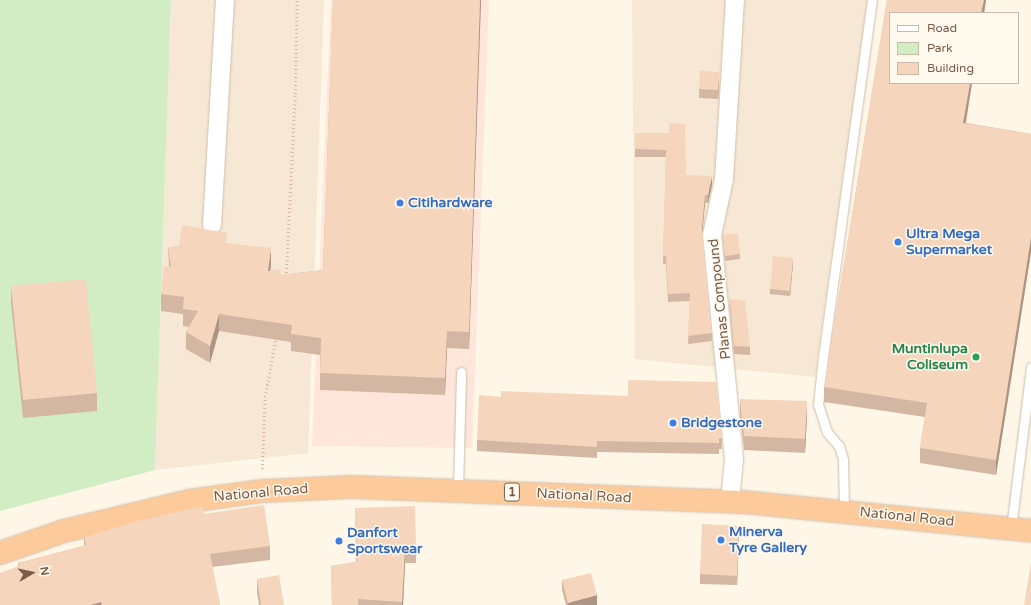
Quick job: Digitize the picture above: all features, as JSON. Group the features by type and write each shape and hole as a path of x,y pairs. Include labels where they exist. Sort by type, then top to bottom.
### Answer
{"highway":[{"name":"National Road","path":"0,553 64,531 146,510 189,501 263,491 350,487 458,490 730,502 844,511 1021,529"}],"street":[{"path":"212,225 225,0"},
{"name":"Planas Compound","path":"730,502 734,459 712,235 724,180 736,0"}],"lane":[{"path":"844,511 843,459 839,446 827,432 818,405 823,357 872,0"},
{"path":"1021,529 1031,367"},
{"path":"458,490 461,372"}],"path":[{"path":"286,285 295,94 296,0"},
{"path":"263,491 265,397 278,330"}],"shaded area":[{"path":"171,0 324,0 308,453 155,470"},
{"name":"Citihardware","path":"331,0 489,0 472,448 312,446"},
{"path":"632,0 868,0 815,377 635,359"}],"green space":[{"path":"0,0 171,0 155,470 0,511"}],"building":[{"name":"Citihardware","path":"333,0 480,0 469,332 447,331 445,378 320,373 321,338 291,334 292,325 219,314 210,346 186,332 198,311 183,309 184,297 161,294 164,266 171,267 168,248 179,246 182,225 227,233 226,243 271,248 268,271 280,269 281,275 323,270"},
{"path":"887,0 984,0 981,12 889,12 889,84 970,84 963,123 1031,134 1031,237 996,460 920,448 927,403 824,387"},
{"path":"700,71 719,72 718,90 699,89"},
{"path":"669,123 685,124 686,175 712,176 708,195 705,195 702,228 712,333 688,336 690,293 668,294 666,256 663,256 666,150 635,149 635,133 669,133"},
{"path":"738,233 740,254 725,256 723,235"},
{"path":"773,256 793,258 790,291 770,289"},
{"path":"86,279 97,393 23,400 11,286"},
{"path":"730,299 745,301 750,347 734,346"},
{"path":"628,380 717,382 722,438 719,437 719,443 597,441 597,447 477,440 479,395 501,397 501,391 628,396"},
{"path":"740,399 807,401 805,439 744,436"},
{"path":"264,505 270,546 210,554 220,605 102,605 101,602 90,605 0,605 0,573 19,566 18,563 86,545 84,537 134,522 202,506 204,514"},
{"path":"415,506 416,548 405,548 402,602 358,599 358,605 332,605 331,566 357,562 355,508"},
{"path":"702,524 739,526 737,576 700,574"},
{"path":"1031,563 1031,605 1024,605"},
{"path":"591,573 597,595 568,603 562,580"},
{"path":"279,575 284,605 261,605 257,579"}],"place":[{"name":"Citihardware","path":"400,203"},
{"name":"Ultra Mega Supermarket","path":"898,242"},
{"name":"Muntinlupa Coliseum","path":"976,357"},
{"name":"Bridgestone","path":"673,423"},
{"name":"Minerva Tyre Gallery","path":"721,540"},
{"name":"Danfort Sportswear","path":"339,541"}]}
